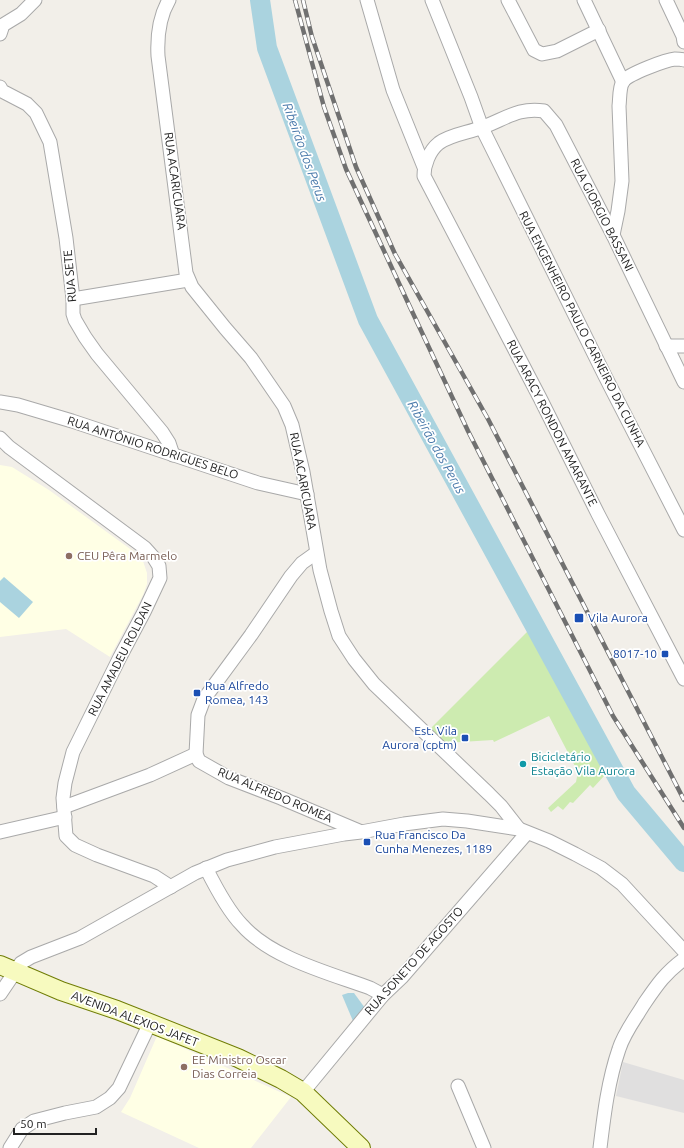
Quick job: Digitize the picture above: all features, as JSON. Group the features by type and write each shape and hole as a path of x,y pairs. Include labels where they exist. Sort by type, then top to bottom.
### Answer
{"main road":[{"name":"AVENIDA ALEXIOS JAFET","path":"8,968 61,991 150,1023 238,1058 281,1079 304,1092 361,1148"}],"street":[{"path":"1,27 21,14 35,0"},
{"name":"RUA ACARICUARA","path":"169,0 165,7 159,28 157,39 158,56 188,280 225,328 251,358 284,406 292,425 300,457 316,553 333,617 340,636 354,659 374,684 497,802 523,831"},
{"name":"RUA ARACY RONDON AMARANTE","path":"367,0 393,90 424,167 424,176 684,679"},
{"name":"RUA ENGENHEIRO PAULO CARNEIRO DA CUNHA","path":"432,0 482,128 605,376 684,530"},
{"path":"508,0 534,50 542,54 557,51 599,30"},
{"path":"584,0 623,82 619,106 622,181 613,235"},
{"path":"666,0 683,36 684,42"},
{"path":"623,82 644,69 674,59 684,60"},
{"name":"RUA SETE","path":"0,87 2,91 27,104 36,113 44,129 51,149 66,238 73,299 73,314 78,326 89,343 162,432 169,443 173,455"},
{"name":"RUA GIORGIO BASSANI","path":"482,128 515,112 532,109 544,110 556,125 613,235 684,382"},
{"path":"424,167 438,144 455,135 482,128"},
{"path":"73,299 188,280"},
{"path":"666,346 684,346"},
{"name":"RUA ANTÔNIO RODRIGUES BELO","path":"0,402 18,405 66,419 258,483 306,494"},
{"name":"RUA AMADEU ROLDAN","path":"3,446 145,548 159,566 160,578 73,752 65,783 64,812 66,836 75,845 97,855 154,876 171,887"},
{"path":"0,832 64,812 196,754 198,715 204,699 251,635 291,576 302,563 316,553"},
{"name":"RUA ALFREDO ROMEA","path":"196,754 199,761 229,778 361,832"},
{"path":"0,994 8,968 31,957 80,938 153,899 171,887 206,868 228,860 275,847 404,824 443,819 467,821 523,831 575,854 601,868 622,884 684,951"},
{"name":"RUA SONETO DE AGOSTO","path":"304,1092 383,995 402,977 523,831"},
{"path":"206,868 215,887 241,925 256,939 286,957 370,988 383,995"},
{"path":"600,1148 606,1101 619,1049 627,1032 659,982 672,968 684,959"},
{"path":"10,1148 22,1129 34,1121 59,1114 96,1107 110,1098 119,1088 150,1023"},
{"path":"458,1086 484,1148"}],"shaded area":[{"name":"CEU Pêra Marmelo","path":"0,465 12,467 49,490 133,551 143,561 147,573 147,584 143,595 110,657 66,629 0,637"},
{"name":"EE Ministro Oscar Dias Correia","path":"157,1036 291,1097 251,1148 199,1148 121,1112 130,1098"},
{"path":"623,1062 684,1080 684,1113 616,1096"}],"green space":[{"path":"533,626 605,769 604,776 593,788 590,785 573,803 570,802 563,810 558,806 551,812 548,808 576,782 578,772 549,716 494,742 493,740 445,743 430,729"}],"water":[{"path":"4,577 33,602 19,618 0,602 0,581"},
{"path":"354,993 365,1008 353,1021 342,995"}],"waterway":[{"name":"Ribeirão dos Perus","path":"260,0 267,48 368,320 626,793 684,862"}],"railway":[{"path":"295,0 324,107 346,169 468,431 613,716 684,828"},
{"path":"303,0 312,37 356,167 395,254 488,419 684,800"}],"place":[{"name":"CEU Pêra Marmelo","path":"69,556"},
{"name":"Vila Aurora","path":"579,618"},
{"name":"8017-10","path":"665,654"},
{"name":"Rua Alfredo Romea, 143","path":"197,693"},
{"name":"Est. Vila Aurora (cptm)","path":"465,738"},
{"name":"Bicicletário Estação Vila Aurora","path":"523,764"},
{"name":"Rua Francisco Da Cunha Menezes, 1189","path":"367,842"},
{"name":"EE Ministro Oscar Dias Correia","path":"184,1067"}]}
